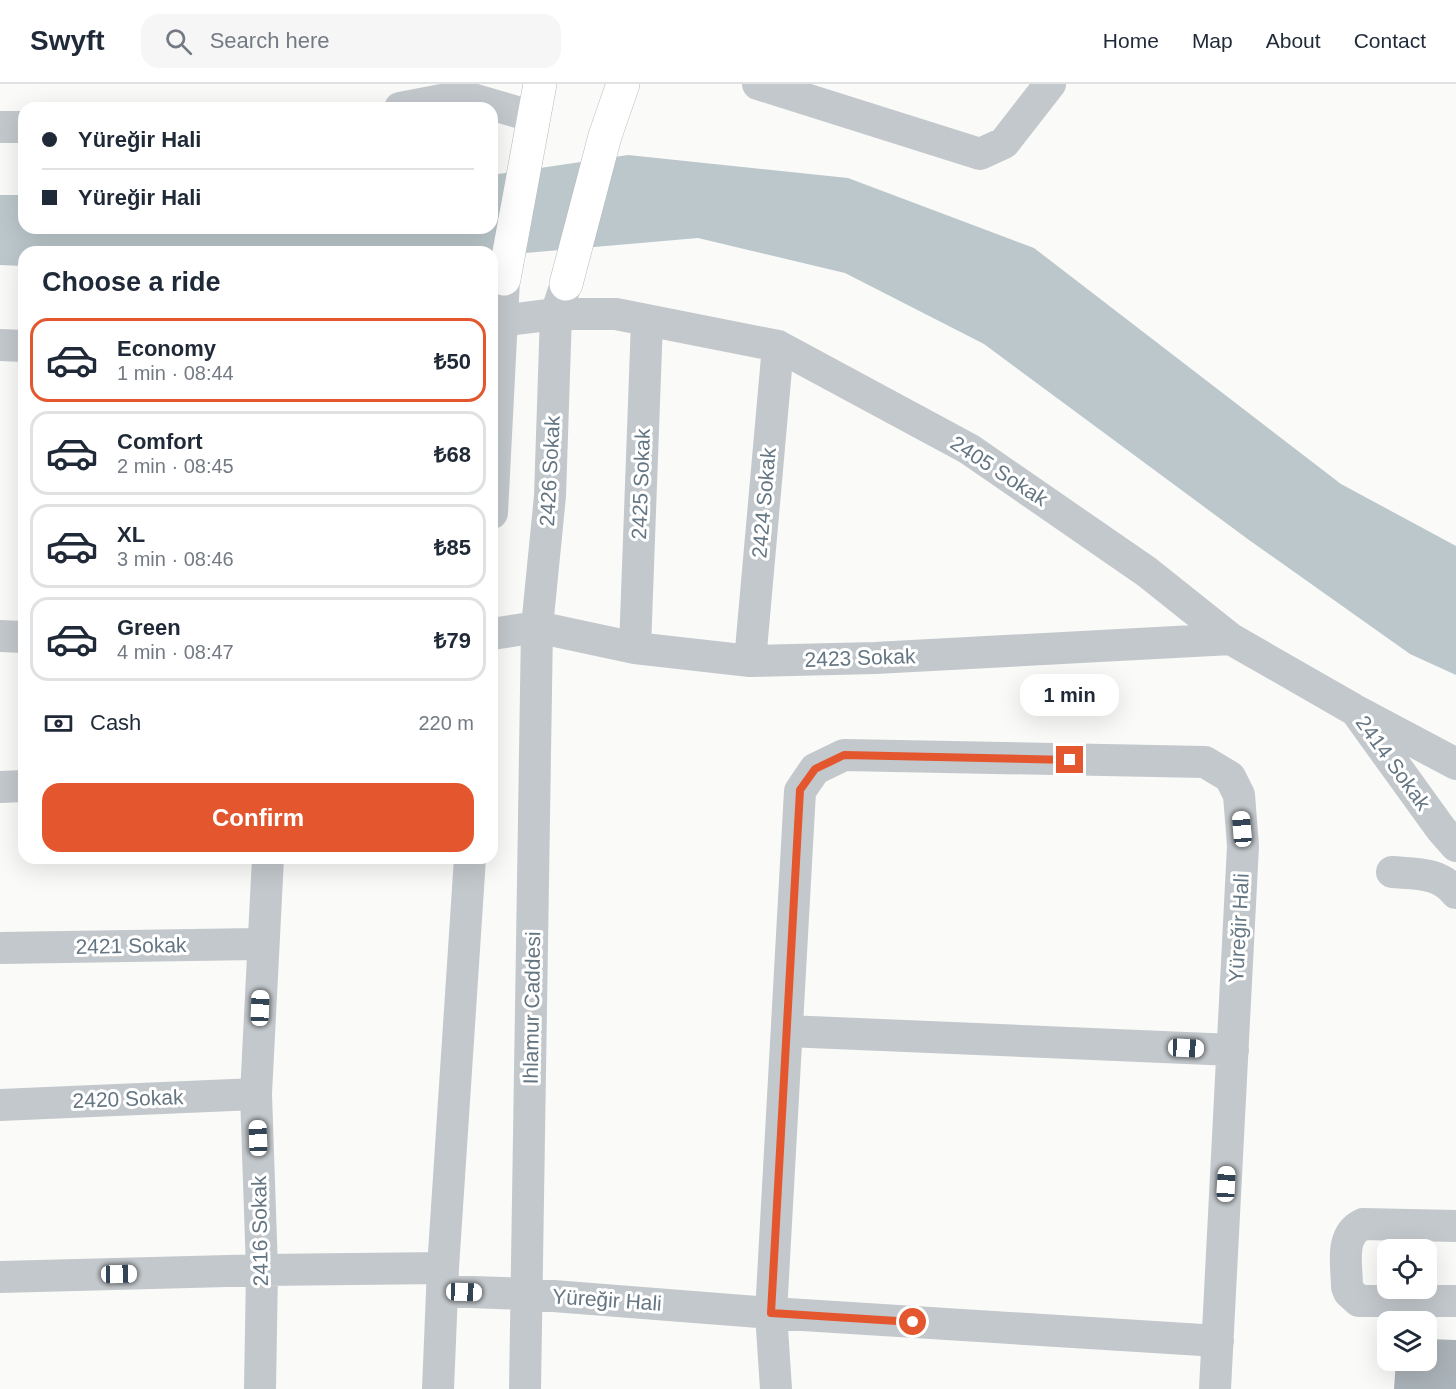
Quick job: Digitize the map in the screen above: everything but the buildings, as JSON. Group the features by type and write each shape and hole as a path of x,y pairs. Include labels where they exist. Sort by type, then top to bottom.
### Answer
{"main road":[{"path":"504,279 540,84"},
{"path":"561,299 605,136 623,84"}],"street":[{"path":"393,102 427,84"},
{"path":"431,102 462,96 499,84"},
{"path":"758,84 980,154 1004,143 1050,84"},
{"path":"462,96 483,102"},
{"path":"498,106 524,114 532,132"},
{"path":"0,127 18,127"},
{"path":"498,316 504,279"},
{"name":"2405 Sokak","path":"498,322 561,299 647,321 778,346 969,449 1147,572 1231,639 1353,709 1456,764"},
{"name":"2426 Sokak","path":"537,627 550,496 561,299"},
{"name":"2425 Sokak","path":"635,648 647,321"},
{"path":"0,345 18,346"},
{"name":"2424 Sokak","path":"750,661 778,346"},
{"name":"2423 Sokak","path":"498,633 537,627 635,648 750,661 875,658 1231,639"},
{"name":"Ihlamur Caddesi","path":"525,1389 537,627"},
{"path":"0,636 18,637"},
{"name":"2414 Sokak","path":"1353,709 1456,846"},
{"name":"Yüreğir Hali","path":"776,1389 771,1313 800,790 815,769 844,755 1205,762 1230,777 1239,795 1243,846 1215,1389"},
{"path":"0,787 18,786"},
{"name":"2416 Sokak","path":"260,1389 262,1270 256,1094 268,864"},
{"path":"438,1389 442,1280 470,864"},
{"path":"1392,872 1433,876 1449,884 1456,893"},
{"name":"2421 Sokak","path":"0,948 262,944"},
{"path":"787,1031 1233,1050"},
{"name":"2420 Sokak","path":"0,1105 256,1094"},
{"path":"1456,1226 1363,1224 1355,1228 1347,1242 1347,1287 1359,1301 1456,1301"},
{"name":"Yüreğir Hali","path":"0,1277 262,1270 442,1280 528,1294 771,1313 1218,1341"}],"shaded area":[{"path":"628,155 848,178 1034,248 1341,484 1456,546 1456,675 1410,654 1249,540 984,344 845,273 698,238 498,255 498,246 18,246 18,266 0,265 0,195 18,195 18,234 498,234 498,174"}],"route":[{"path":"913,1322 771,1313 800,790 815,769 844,755 1070,760"}]}
